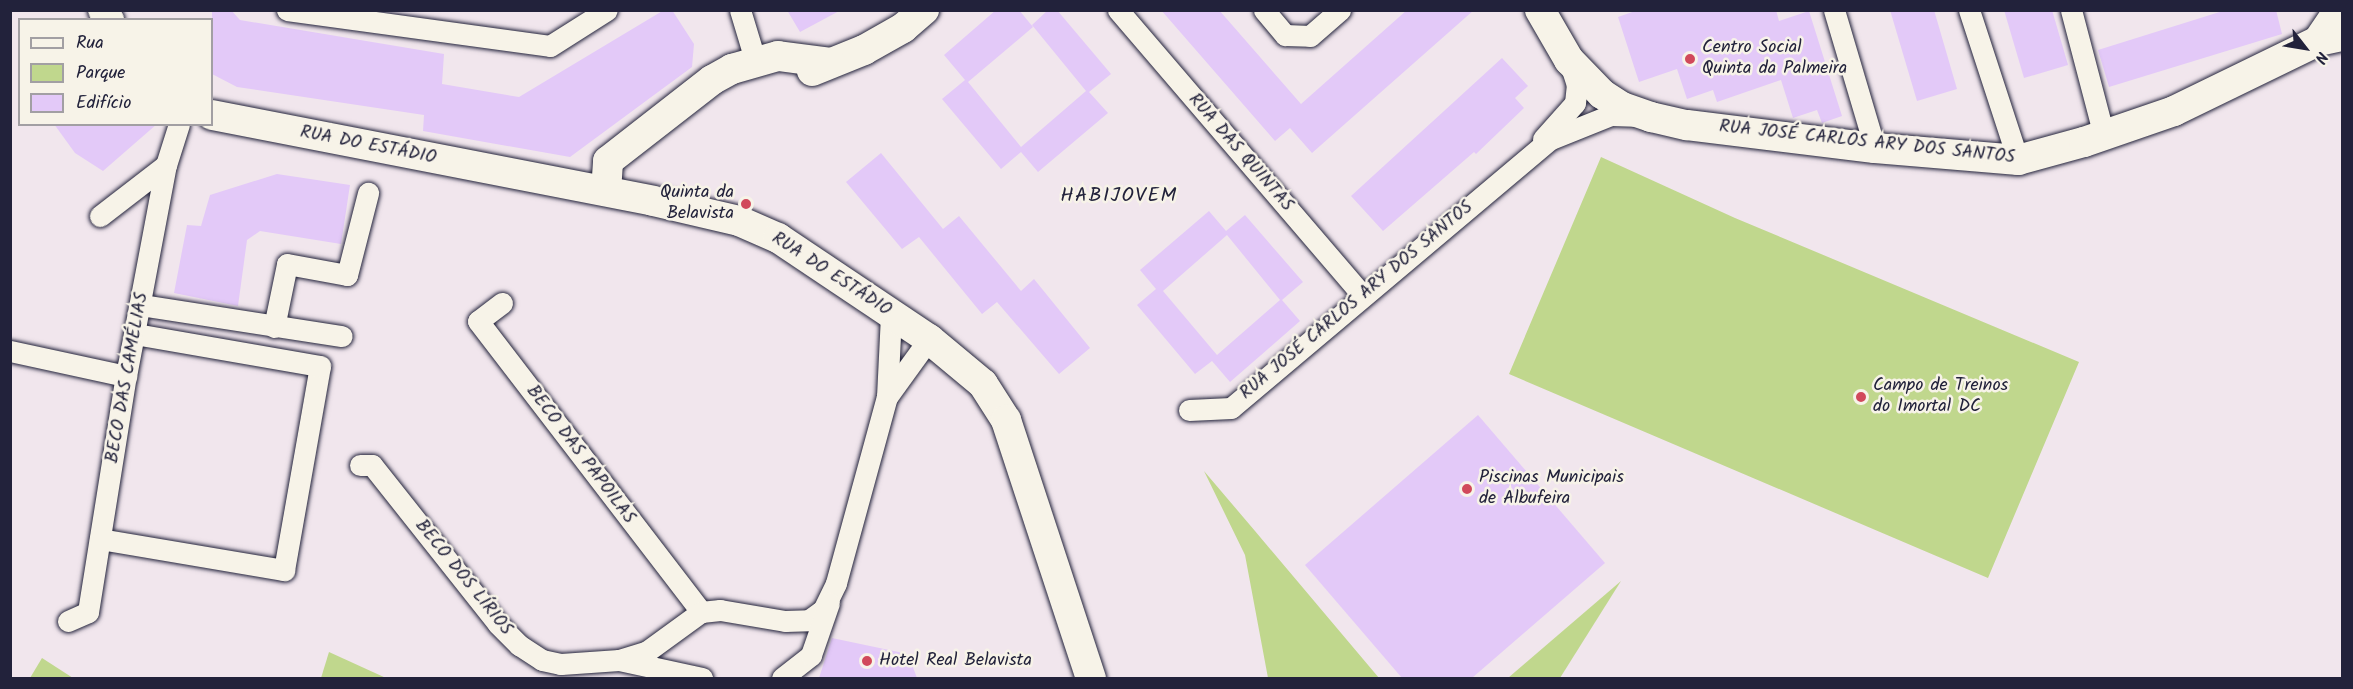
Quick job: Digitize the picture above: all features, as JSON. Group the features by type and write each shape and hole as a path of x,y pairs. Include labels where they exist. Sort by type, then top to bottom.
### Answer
{"street":[{"path":"287,10 550,46 607,10"},
{"path":"740,10 756,63"},
{"path":"606,191 608,161 712,80 732,69 777,56 831,63 864,50 903,28 924,10"},
{"name":"RUA DAS QUINTAS","path":"1118,10 1362,296"},
{"path":"1264,10 1285,35 1310,36 1340,10"},
{"path":"1540,10 1569,60 1602,94 1622,107 1651,117"},
{"path":"1834,10 1875,148"},
{"path":"1970,10 2018,160"},
{"path":"2330,39 2339,10"},
{"path":"2075,14 2104,136"},
{"name":"RUA JOSÉ CARLOS ARY DOS SANTOS","path":"1189,410 1231,408 1551,138 1611,115 1651,117 1687,125 1875,148 2018,160 2104,136 2174,111 2330,39"},
{"name":"RUA JOSÉ CARLOS ARY DOS SANTOS","path":"1515,167 1575,103 1576,85 1569,60"},
{"name":"RUA DO ESTÁDIO","path":"213,115 606,191 749,225 778,238 929,339 983,384 1006,420 1091,678"},
{"name":"BECO DAS CAMÉLIAS","path":"68,621 87,612 126,376 166,165 178,126"},
{"path":"99,216 166,165"},
{"path":"274,327 287,264 347,275 368,193"},
{"name":"BECO DAS PAPOILAS","path":"502,303 478,321 701,612"},
{"path":"141,305 342,336"},
{"path":"782,678 811,655 836,583 888,397 891,314"},
{"path":"100,539 284,570 320,366 135,334"},
{"path":"888,397 929,339"},
{"path":"10,351 126,376"},
{"name":"BECO DOS LÍRIOS","path":"360,465 372,465 498,624 519,645 542,660 561,664 619,660"},
{"path":"619,660 646,652 701,612 720,610 785,621 809,620 823,610 836,583"},
{"path":"619,660 702,678"}],"green space":[{"name":"Campo de Treinos do Imortal DC","path":"1601,157 1735,218 2079,362 1988,578 1509,374"},
{"path":"1204,471 1379,678 1268,678 1245,555"},
{"path":"1621,581 1560,678 1508,678"},
{"path":"329,652 386,678 321,678"},
{"path":"42,658 73,678 30,678"}],"building":[{"path":"212,10 231,10 240,20 444,54 442,84 519,97 664,10 672,10 694,44 692,67 570,157 423,131 424,115 237,87 213,75"},
{"path":"787,10 841,10 800,32"},
{"path":"996,10 1019,10 1033,27 968,82 1021,147 1086,91 1032,25 1048,10 1057,10 1111,74 1089,92 1108,113 1038,172 1021,152 1001,169 942,99 965,80 944,55"},
{"path":"1161,10 1219,10 1301,104 1407,10 1474,10 1312,153 1290,128 1275,141"},
{"name":"Centro Social Quinta da Palmeira","path":"1638,10 1776,10 1779,21 1809,11 1842,116 1822,123 1817,110 1793,118 1781,80 1717,102 1713,90 1687,99 1677,69 1639,82 1618,17"},
{"path":"1890,10 1934,10 1957,89 1917,101"},
{"path":"2004,10 2052,10 2068,65 2024,78"},
{"path":"2226,10 2276,10 2282,34 2109,87 2098,50"},
{"path":"1502,58 1528,86 1515,98 1524,108 1476,154 1474,152 1383,231 1351,196"},
{"path":"55,126 155,126 103,171 75,153"},
{"path":"881,153 943,229 959,216 1021,291 1034,279 1090,348 1059,374 997,302 982,314 919,237 902,249 846,182"},
{"path":"277,174 350,185 341,244 260,231 247,240 238,306 174,293 187,225 201,226 210,195"},
{"path":"1209,211 1226,231 1245,215 1303,282 1282,300 1300,321 1230,382 1212,361 1195,374 1137,305 1156,289 1140,270","holes":["1227,235 1280,300 1217,355 1163,291"]},
{"name":"Piscinas Municipais de Albufeira","path":"1478,415 1605,563 1472,678 1402,678 1305,565"},
{"name":"Hotel Real Belavista","path":"832,638 908,654 917,678 819,678"}],"place":[{"name":"Centro Social Quinta da Palmeira","path":"1690,59"},
{"name":"Quinta da Belavista","path":"746,204"},
{"name":"Campo de Treinos do Imortal DC","path":"1861,397"},
{"name":"Piscinas Municipais de Albufeira","path":"1467,489"},
{"name":"Hotel Real Belavista","path":"867,661"}],"district":[{"name":"HABIJOVEM","path":"1119,196"}]}
